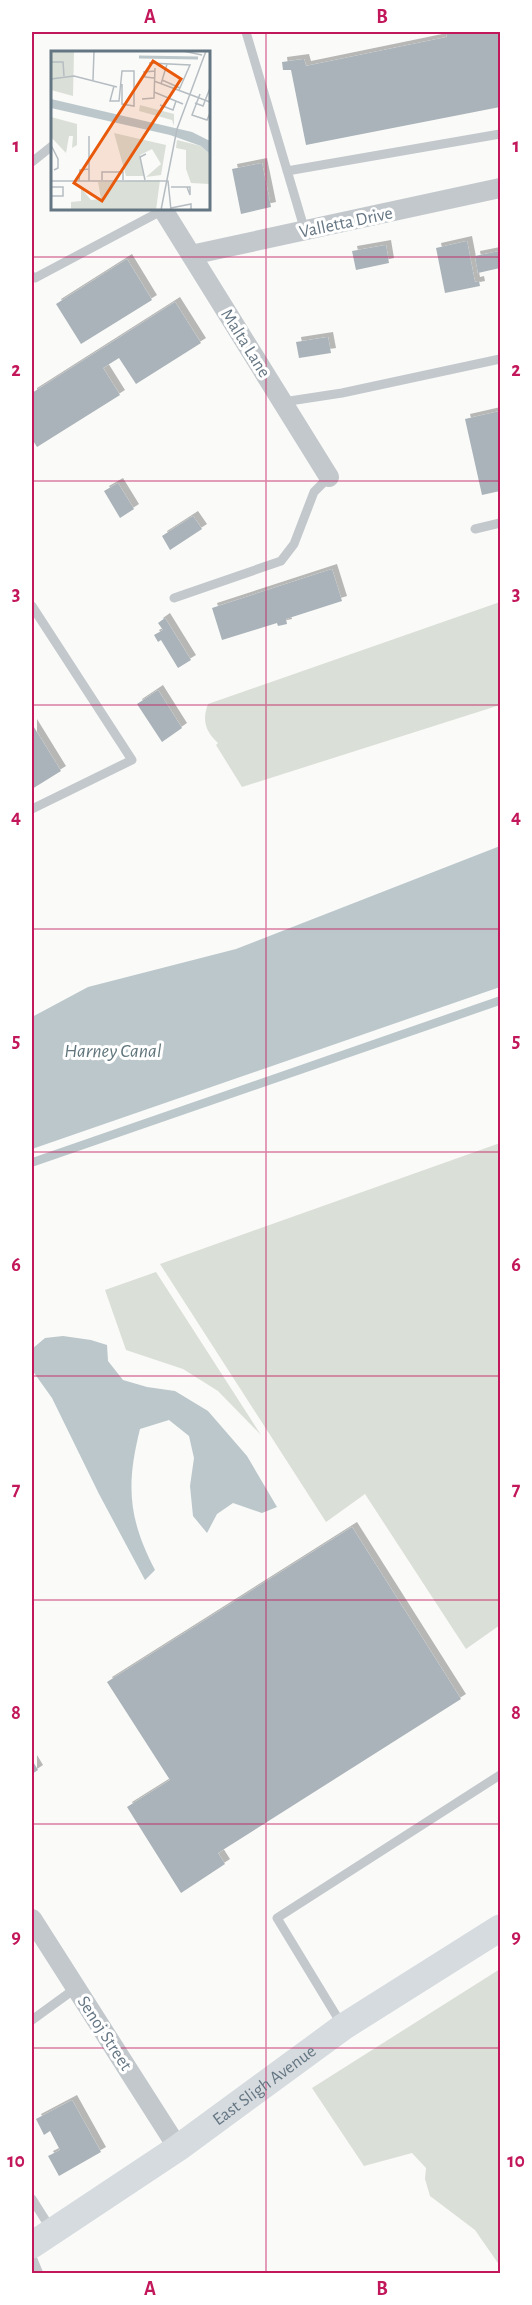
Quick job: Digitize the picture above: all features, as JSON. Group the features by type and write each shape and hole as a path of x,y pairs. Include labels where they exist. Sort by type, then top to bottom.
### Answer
{"street":[{"name":"Valletta Drive","path":"191,255 501,188"},
{"name":"Malta Lane","path":"163,210 329,477"},
{"name":"Senoj Street","path":"32,1919 178,2148"},
{"name":"East Sligh Avenue","path":"42,2238 178,2148 343,2028 501,1928"}],"lane":[{"path":"246,32 305,231"},
{"path":"287,171 501,134"},
{"path":"32,162 51,147"},
{"path":"32,276 35,278 160,210"},
{"path":"283,402 342,393 501,359"},
{"path":"174,598 280,561 294,544 314,492 329,477"},
{"path":"475,529 501,523"},
{"path":"32,606 132,760 32,809"},
{"path":"343,2028 277,1918 501,1775"},
{"path":"32,2020 76,1988"},
{"path":"32,2199 42,2238"},
{"path":"32,2257 39,2274"}],"shaded area":[{"path":"500,602 500,705 242,787 216,745 218,743 208,730 205,715 208,704"},
{"path":"500,1143 500,1625 466,1649 365,1494 326,1522 160,1264"},
{"path":"156,1272 261,1435 218,1391 183,1369 126,1350 105,1290"},
{"path":"500,1969 500,2266 475,2230 430,2196 425,2179 426,2168 412,2153 364,2166 312,2088"}],"water":[{"name":"Harney Canal","path":"500,846 500,987 32,1149 32,1017 88,987 236,949"},
{"path":"500,996 500,1005 32,1167 32,1158"},
{"path":"63,1336 107,1345 108,1361 123,1380 147,1387 175,1391 208,1411 247,1456 277,1507 262,1513 233,1503 217,1514 207,1533 193,1516 190,1486 194,1458 189,1436 169,1420 140,1429 131,1485 139,1534 155,1570 145,1580 99,1494 52,1398 32,1370 32,1349 45,1338"}],"building":[{"path":"446,32 500,32 500,107 306,145 291,70 283,70 282,62 304,59 306,66 447,37"},
{"path":"262,163 271,207 241,214 232,169"},
{"path":"467,241 475,282 479,281 480,286 445,293 436,248"},
{"path":"386,245 389,263 356,270 352,251"},
{"path":"500,251 500,268 478,273 475,256"},
{"path":"127,259 152,300 81,344 56,304"},
{"path":"175,302 201,343 136,384 119,358 103,368 120,395 37,447 32,439 32,393"},
{"path":"328,337 331,353 299,358 296,342"},
{"path":"500,411 500,491 482,495 465,419"},
{"path":"118,483 134,509 120,518 104,491"},
{"path":"193,516 202,529 170,550 162,536"},
{"path":"332,569 342,601 286,619 287,624 278,626 277,623 222,640 212,608"},
{"path":"165,618 191,660 178,668 161,640 158,642 154,635 163,630 158,623"},
{"path":"158,690 182,728 162,742 137,704"},
{"path":"32,724 61,771 32,789"},
{"path":"352,1527 461,1699 218,1853 225,1864 181,1893 127,1807 170,1780 107,1682"},
{"path":"32,1760 38,1770 32,1774"},
{"path":"72,2100 101,2152 59,2176 48,2156 60,2150 50,2131 44,2135 36,2119"}]}
